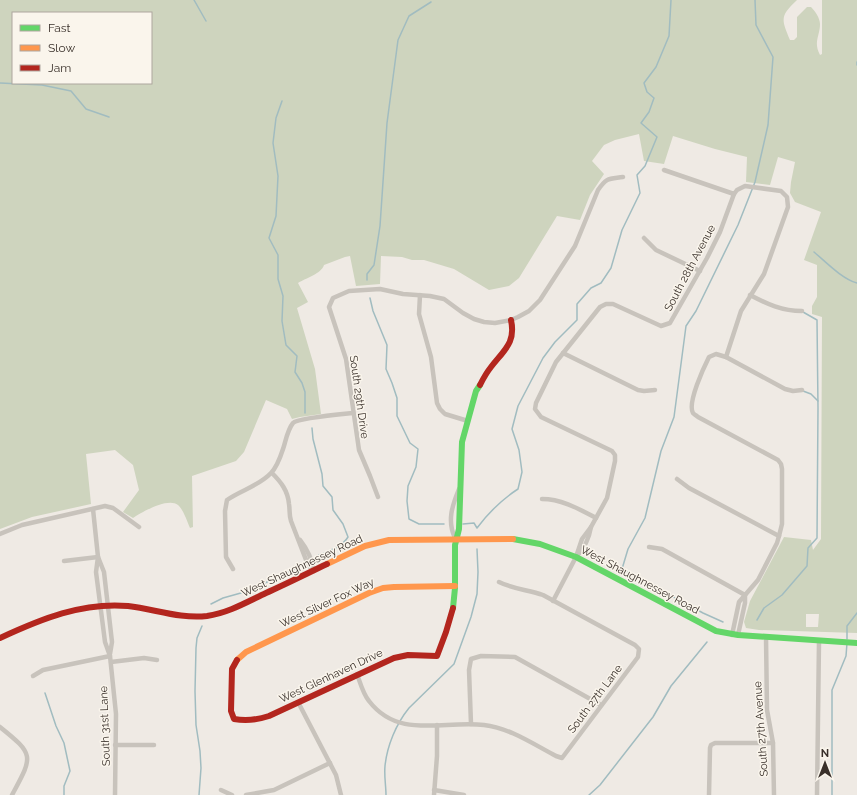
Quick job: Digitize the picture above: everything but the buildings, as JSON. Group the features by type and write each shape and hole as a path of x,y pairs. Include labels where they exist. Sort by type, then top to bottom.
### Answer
{"street":[{"path":"664,170 734,194 740,188 745,186 781,191 787,197 788,207 764,274 741,311 726,357"},
{"path":"468,421 446,414 440,409 437,403 431,357 419,314 420,295 444,299 463,313 484,322 495,323 511,320 529,311 540,300 576,246 598,190 602,184 607,179 623,177"},
{"name":"South 28th Avenue","path":"563,353 600,307 606,304 613,304 661,326 666,326 670,323 700,271 720,232 734,194"},
{"path":"644,238 656,250 700,271"},
{"name":"South 29th Drive","path":"378,497 359,450 346,359 329,307 333,298 349,291 380,289 403,294 420,295"},
{"path":"750,295 771,305 792,311 802,311"},
{"path":"455,586 455,538 458,529 461,494 462,442 476,391 491,367 509,345 513,330 511,320"},
{"path":"499,582 508,586 534,592 553,600 609,492 615,461 612,452 541,417 535,409 536,403 556,362 563,353 638,390 655,390"},
{"path":"735,635 739,602 758,580 780,536 782,524 781,464 778,460 698,418 693,412 692,408 695,392 701,373 709,357 716,354 726,357 785,389 793,391 802,390"},
{"path":"233,569 226,557 225,511 227,500 254,487 272,472 279,460 294,422 353,413"},
{"path":"272,472 286,489 290,515 299,538 308,550 314,571"},
{"path":"677,479 689,488 780,536"},
{"path":"455,538 451,530 452,513 453,503 460,486"},
{"path":"542,499 551,499 562,502 596,518"},
{"path":"0,534 22,525 109,506 139,527"},
{"name":"South 31st Lane","path":"93,509 98,557 96,572 97,583 105,642 111,662 116,714 115,795"},
{"path":"452,513 459,514"},
{"name":"West Shaughnessey Road","path":"0,638 57,613 108,607 134,607 180,616 204,616 216,614 237,607 365,546 378,542 399,539 455,538 517,539 540,544 576,557 708,628 735,635 857,643"},
{"path":"649,547 662,549 745,595"},
{"path":"64,561 98,557"},
{"name":"South 31st Lane","path":"98,557 104,572 112,642 110,656"},
{"path":"97,583 105,582"},
{"name":"West Glenhaven Drive","path":"234,719 258,720 385,661 403,655 437,656 452,615 455,586"},
{"name":"West Silver Fox Way","path":"234,719 231,711 232,669 238,658 246,652 369,593 383,588 455,586"},
{"path":"735,635 745,603 745,595"},
{"name":"South 27th Lane","path":"471,724 492,726 513,733 562,758 638,656 639,649 635,645 553,600"},
{"path":"737,609 743,610"},
{"path":"103,630 110,629"},
{"name":"South 27th Avenue","path":"766,637 767,710 773,743 774,795"},
{"path":"817,795 819,641"},
{"path":"33,676 43,670 110,656"},
{"path":"357,674 368,701 382,715 397,723 403,724 471,724 469,670 471,659 480,656 516,657 601,705"},
{"path":"111,662 144,658 157,660"},
{"path":"298,702 330,763 339,784 341,795"},
{"path":"437,725 437,756 434,793 464,795"},
{"path":"0,727 22,745 27,754 27,766 12,795"},
{"path":"709,795 711,745 715,743 773,743"},
{"path":"115,745 154,745"},
{"path":"246,795 274,790 330,763"},
{"path":"221,790 232,795"},
{"path":"274,790 275,795"}],"green space":[{"path":"0,0 797,0 785,14 784,22 787,33 790,40 794,40 797,37 797,17 807,7 811,7 820,22 817,46 820,55 822,54 822,0 857,0 857,633 759,630 746,628 744,622 750,601 784,537 811,540 813,550 821,539 822,317 812,314 812,306 817,297 817,265 804,260 821,212 795,202 790,193 795,162 778,157 770,185 746,182 747,157 673,136 664,164 644,161 639,134 615,140 604,145 592,161 604,174 590,195 580,220 557,216 519,278 509,286 489,290 454,269 424,260 381,256 380,284 356,286 350,256 324,265 320,271 298,283 308,302 297,308 315,369 321,414 292,419 287,409 266,400 244,452 236,461 192,476 193,527 190,528 182,509 174,503 155,506 133,518 123,512 139,490 133,465 115,450 86,454 91,504 32,517 0,529","holes":["806,614 819,614 818,627 806,627"]}],"waterway":[{"path":"194,0 206,21"},
{"path":"463,524 474,523 477,528 506,497 518,489 522,472 519,450 512,429 518,406 543,358 555,342 577,320 577,304 591,288 601,283 611,268 622,230 640,193 637,175 645,166 657,137 641,123 649,112 654,98 647,92 644,83 656,67 669,36 671,0"},
{"path":"723,622 703,613 622,569 628,549 645,518 661,451 674,417 686,326 696,311 738,225 755,182 768,125 773,57 756,25 755,0"},
{"path":"367,280 367,274 374,265 380,226 387,123 398,40 409,16 431,2"},
{"path":"0,83 12,84"},
{"path":"21,84 42,85 71,91 86,109 109,117"},
{"path":"282,101 276,118 273,143 278,176 276,216 269,238 278,255 278,279 283,296 282,321 286,345 297,356 295,372 302,383 305,392 305,413"},
{"path":"814,252 840,274 857,283"},
{"path":"370,298 373,311 387,345 386,369 397,398 397,416 410,443 418,449 416,467 408,486 407,501 409,519 419,524 444,524"},
{"path":"757,620 764,608 782,595 807,566 808,548 817,538 817,320 803,312"},
{"path":"803,391 811,394 818,401"},
{"path":"312,428 313,439 322,474 323,486 332,497 333,510 343,524 348,537 339,546 319,555 317,558"},
{"path":"386,795 386,758 396,728 409,708 454,664 471,617 477,594 477,549"},
{"path":"211,604 223,598 248,591 301,566"},
{"path":"847,639 847,626 857,613"},
{"path":"199,795 201,768 196,725 195,691 197,638 202,626"},
{"path":"589,795 600,785 653,717 671,686 707,642"},
{"path":"832,795 832,690 846,656 847,643"},
{"path":"45,693 56,726 64,743 70,771 64,786 64,795"}],"traffic: fast":[{"path":"453,608 455,588 455,545 459,529 462,442 476,391 480,385"},
{"path":"513,539 540,544 576,557 716,631 738,635 857,643"}],"traffic: slow":[{"path":"327,564 365,546 389,540 513,539"},
{"path":"237,660 246,652 369,593 383,588 455,586"}],"traffic: jam":[{"path":"480,385 488,371 508,346 512,335 511,320"},
{"path":"0,638 31,624 62,613 78,609 111,605 138,607 177,615 197,617 215,615 237,607 327,564"},
{"path":"237,660 232,669 231,711 234,719 247,720 269,716 394,658 408,655 437,656 453,608"}]}
